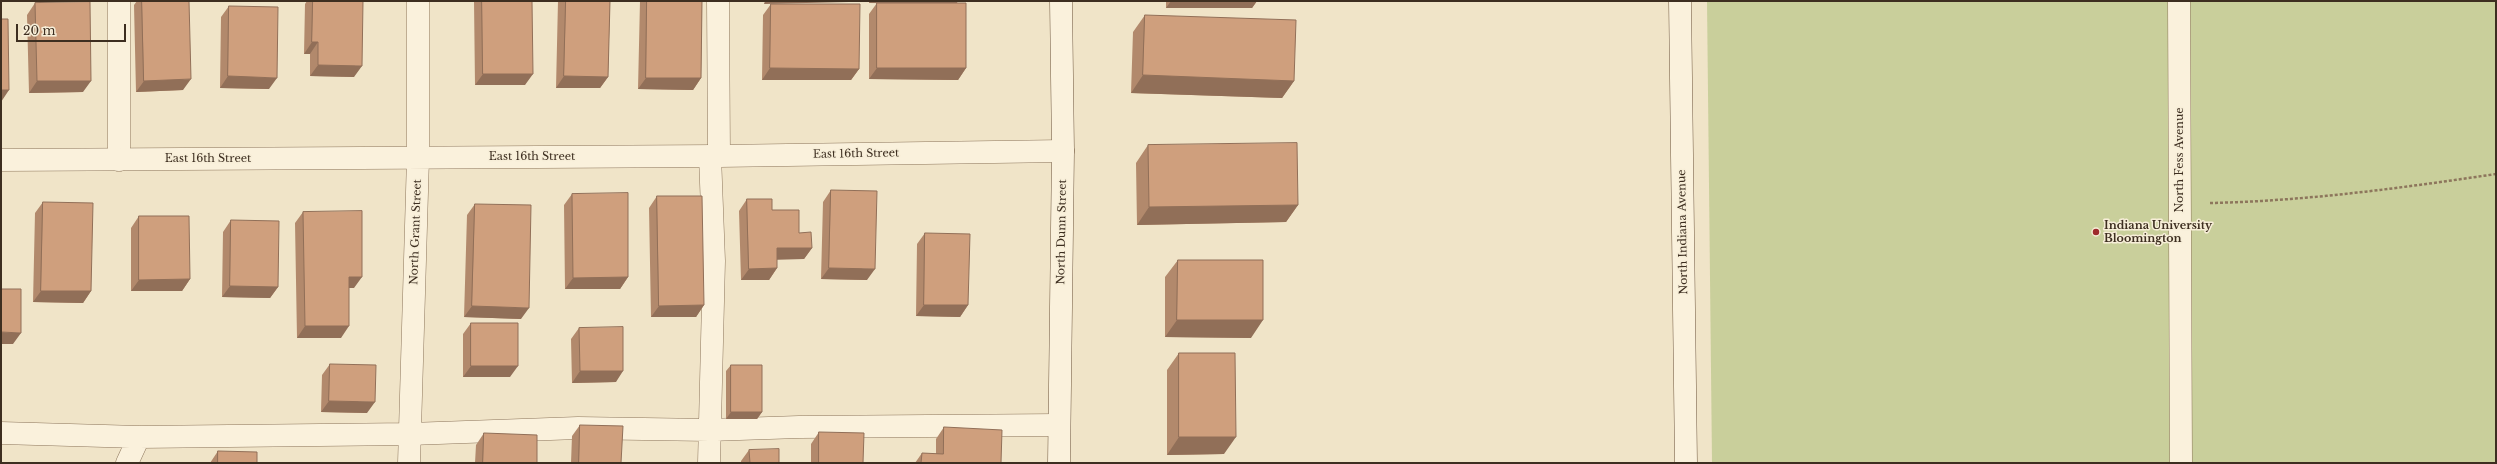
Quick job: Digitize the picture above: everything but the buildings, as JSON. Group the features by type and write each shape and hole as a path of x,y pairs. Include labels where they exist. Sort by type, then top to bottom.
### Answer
{"street":[{"path":"119,1 119,160"},
{"name":"North Grant Street","path":"409,463 418,158 418,1"},
{"path":"709,463 718,1"},
{"name":"North Dunn Street","path":"1059,463 1063,151 1061,1"},
{"name":"North Indiana Avenue","path":"1680,1 1686,463"},
{"name":"North Fess Avenue","path":"2180,1 2181,463"},
{"name":"East 16th Street","path":"1,160 715,156 1063,151"},
{"path":"1,433 139,438 410,434 578,428 709,430 799,427 1059,425"},
{"path":"127,463 139,438"}],"path":[{"path":"2180,204 2250,202 2373,192 2496,174"}],"green space":[{"name":"Indiana University Bloomington","path":"1707,1 2496,1 2496,463 1712,463"}],"place":[{"name":"Indiana University Bloomington","path":"2096,232"}]}
